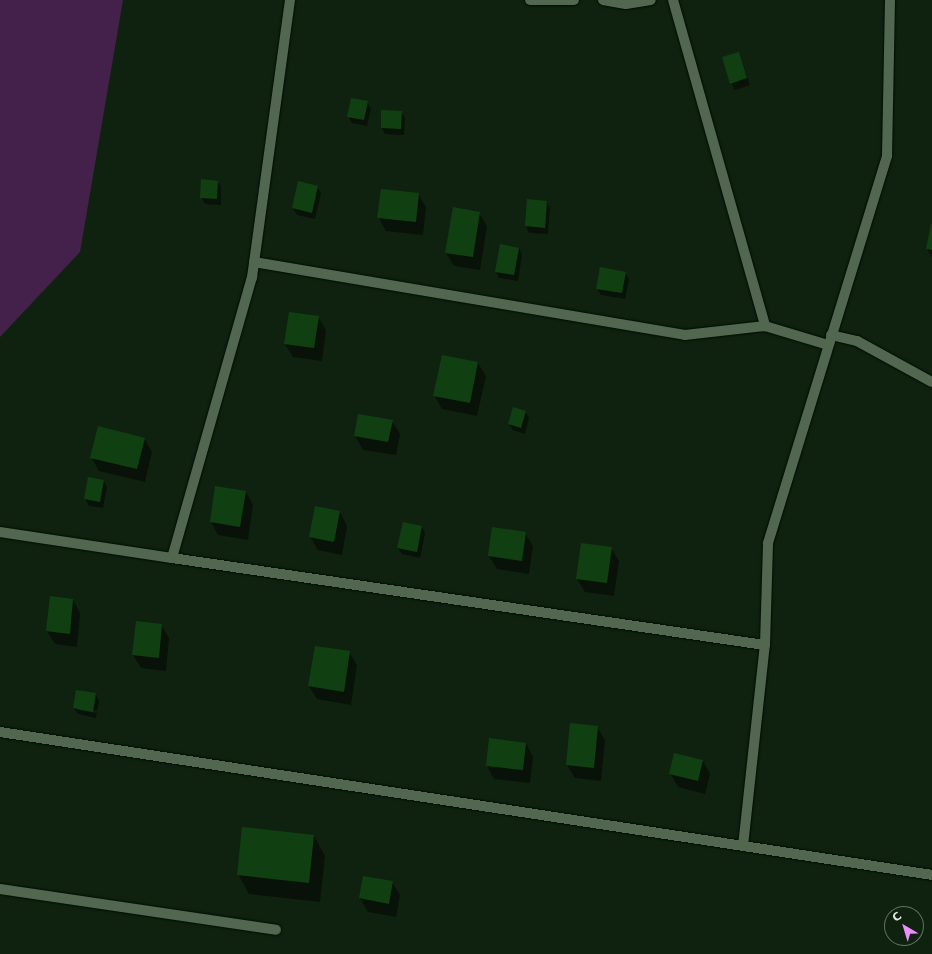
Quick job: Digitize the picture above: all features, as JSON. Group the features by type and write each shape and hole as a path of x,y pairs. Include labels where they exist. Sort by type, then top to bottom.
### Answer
{"street":[{"path":"172,558 254,262 290,0"},
{"path":"530,0 574,0"},
{"path":"603,0 626,4 650,0"},
{"path":"673,0 765,326"},
{"path":"743,846 765,645 768,543 887,156 890,0"},
{"path":"254,262 685,335 765,326 830,340 858,342 932,382"},
{"path":"0,532 765,645"},
{"path":"0,732 932,875"},
{"path":"0,889 276,930"}],"shaded area":[{"path":"0,0 123,0 80,252 0,337"}],"building":[{"path":"739,52 747,78 730,84 722,57"},
{"path":"351,98 368,101 364,120 347,117"},
{"path":"381,110 402,111 401,129 381,128"},
{"path":"201,179 218,181 217,199 200,198"},
{"path":"298,181 318,186 312,213 292,208"},
{"path":"381,189 419,193 416,222 377,218"},
{"path":"527,199 547,201 545,228 525,226"},
{"path":"453,207 480,212 473,257 445,253"},
{"path":"932,224 932,250 926,249"},
{"path":"500,244 519,248 514,275 495,272"},
{"path":"600,267 626,272 622,293 596,289"},
{"path":"289,312 319,316 314,348 284,344"},
{"path":"442,355 478,362 470,403 433,396"},
{"path":"513,407 526,411 521,428 508,424"},
{"path":"358,414 393,420 388,442 354,436"},
{"path":"98,426 145,438 137,469 90,458"},
{"path":"88,477 104,480 100,502 84,499"},
{"path":"215,486 246,491 240,527 210,522"},
{"path":"315,506 340,511 334,542 309,537"},
{"path":"403,522 422,526 417,552 397,548"},
{"path":"492,527 526,532 522,561 488,556"},
{"path":"581,543 612,547 607,583 576,579"},
{"path":"50,596 73,599 70,634 46,631"},
{"path":"136,621 162,624 159,658 132,655"},
{"path":"315,646 350,651 344,692 308,686"},
{"path":"76,690 96,693 93,712 73,708"},
{"path":"570,723 598,726 594,768 566,765"},
{"path":"489,738 526,743 523,770 486,766"},
{"path":"674,753 703,760 698,781 669,774"},
{"path":"242,827 314,835 309,883 237,875"},
{"path":"363,876 393,881 389,904 359,898"}]}
